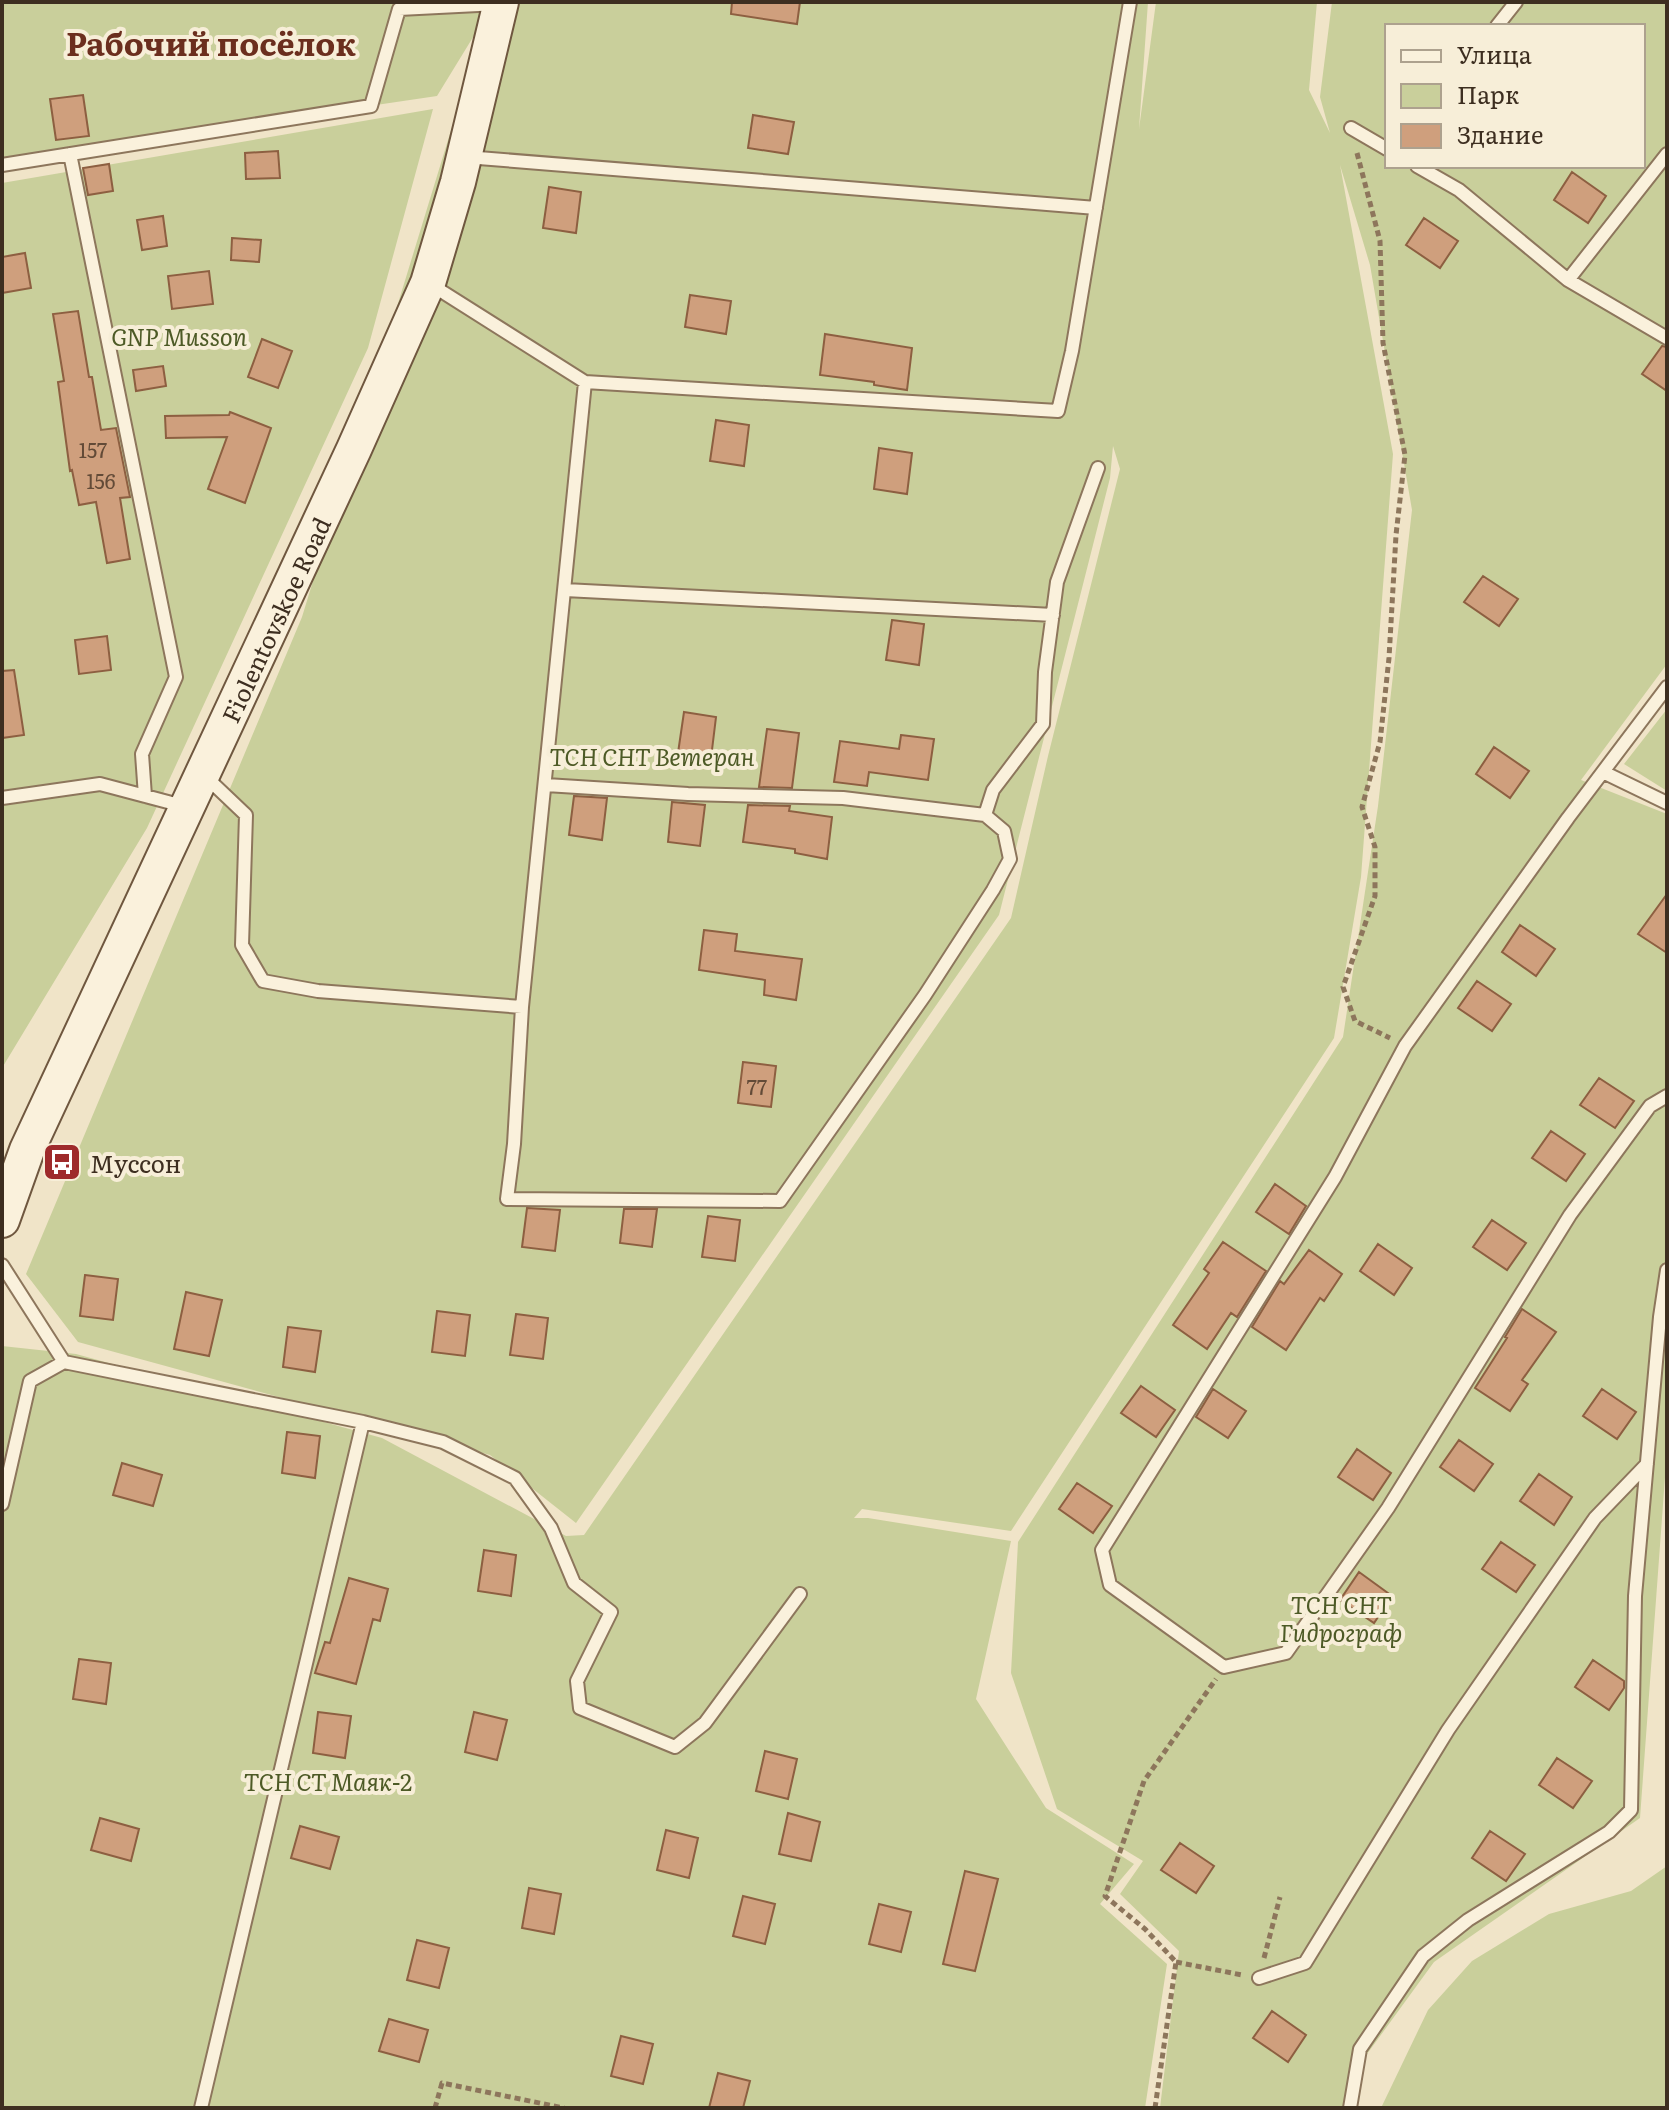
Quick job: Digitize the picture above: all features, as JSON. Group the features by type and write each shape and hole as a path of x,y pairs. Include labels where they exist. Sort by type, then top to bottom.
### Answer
{"main road":[{"name":"Fiolentovskoe Road","path":"2,1220 27,1150 354,449 428,283 458,182 501,3"}],"lane":[{"path":"428,283 585,382 1058,411 1072,351 1130,2"},
{"path":"1499,24 1516,2"},
{"path":"2,165 371,106 396,6 501,3"},
{"path":"1351,128 1385,148"},
{"path":"70,154 176,677 142,754 145,796"},
{"path":"1568,280 1667,154"},
{"path":"463,157 1096,208"},
{"path":"1420,168 1459,190 1568,280 1667,338"},
{"path":"546,785 688,794 843,798 985,815 1004,831 1010,859 993,890 925,995 780,1201 507,1199 514,1144 522,1007 585,382"},
{"path":"985,815 993,790 1043,724 1045,672 1057,582 1098,468"},
{"path":"565,590 1053,615"},
{"path":"1667,687 1405,1046 1335,1177 1102,1550 1110,1585 1224,1667 1286,1653 1388,1508 1570,1215 1650,1106 1667,1096"},
{"path":"1603,772 1667,803"},
{"path":"202,773 246,815 242,945 263,981 318,991 522,1007"},
{"path":"2,798 100,784 186,807"},
{"path":"2,1265 64,1362"},
{"path":"1350,2108 1360,2049 1423,1956 1468,1920 1609,1832 1631,1810 1635,1596 1667,1270"},
{"path":"2,1504 30,1381 64,1362 363,1422 443,1442 515,1478 551,1528 574,1583 611,1612 577,1681 580,1708 675,1747 705,1723 800,1594"},
{"path":"201,2108 363,1422"},
{"path":"1259,1978 1305,1963 1448,1730 1595,1518 1647,1464"}],"path":[{"path":"1351,128 1380,241 1383,343 1405,455 1380,742 1362,807 1375,847 1375,896 1343,987 1355,1021 1405,1046"},
{"path":"1224,1667 1144,1781 1105,1896 1145,1929 1176,1962 1259,1978 1280,1897"},
{"path":"1155,2108 1176,1962"},
{"path":"435,2108 442,2083 564,2108"}],"green space":[{"path":"2,2 1148,2 1139,129 1156,2 1317,2 1309,90 1330,133 1320,97 1332,2 1667,2 1667,664 1581,780 1667,814 1667,1450 1640,1818 1434,1962 1367,2054 1350,2108 1160,2108 1179,1951 1120,1894 1143,1861 1057,1809 1011,1673 1018,1542 1343,1037 1378,806 1412,510 1370,265 1340,165 1393,454 1361,877 1334,1038 1011,1531 862,1509 854,1518 1011,1541 976,1699 1046,1808 1134,1864 1100,1904 1167,1964 1145,2108 2,2108 2,1346 76,1354 382,1438 566,1536 584,1535 1011,918 1120,469 1113,446 1110,478 999,915 576,1523 490,1455 78,1342 26,1274 302,617 486,16 437,96 2,160"},
{"name":"GNP Musson","path":"433,109 368,348 147,828 2,1068 2,183"},
{"path":"1667,709 1667,791 1624,764"},
{"path":"1667,1866 1667,2108 1381,2108 1428,2010 1472,1961 1549,1914 1631,1891"}],"building":[{"path":"732,2 800,2 797,24 731,14"},
{"path":"83,95 89,136 56,140 50,99"},
{"path":"753,115 794,122 788,154 748,148"},
{"path":"278,151 280,178 246,179 245,153"},
{"path":"109,164 113,191 88,195 83,168"},
{"path":"1572,172 1606,196 1588,223 1554,200"},
{"path":"549,187 581,192 576,233 543,228"},
{"path":"163,216 167,246 142,250 137,220"},
{"path":"1424,218 1458,241 1440,268 1406,245"},
{"path":"232,238 261,240 259,262 231,260"},
{"path":"25,253 31,288 2,293 2,257"},
{"path":"209,271 213,304 172,309 168,276"},
{"path":"690,295 731,301 726,334 685,327"},
{"path":"78,311 101,430 116,428 130,497 120,498 130,559 107,563 96,502 79,505 70,471 58,382 64,381 53,314"},
{"path":"825,334 912,348 907,390 820,375"},
{"path":"262,339 292,351 278,388 248,377"},
{"path":"1662,346 1667,347 1667,391 1642,374"},
{"path":"163,366 166,386 136,391 133,370"},
{"path":"230,412 271,428 245,503 208,489 227,437 166,438 165,416 229,415"},
{"path":"716,420 749,425 744,466 710,461"},
{"path":"879,448 912,453 907,494 874,489"},
{"path":"1483,576 1518,599 1499,626 1464,602"},
{"path":"892,620 924,624 919,665 886,660"},
{"path":"107,636 111,670 79,674 75,640"},
{"path":"14,670 24,735 2,738 2,671"},
{"path":"684,712 716,717 711,758 678,753"},
{"path":"767,729 799,733 792,788 759,787"},
{"path":"901,735 934,739 928,780 869,772 867,786 834,782 840,741 899,749"},
{"path":"1494,747 1529,771 1510,798 1476,774"},
{"path":"574,796 607,798 602,840 569,835"},
{"path":"672,802 705,805 700,846 668,842"},
{"path":"748,805 790,806 789,811 832,817 827,859 795,853 795,849 743,842"},
{"path":"1667,894 1667,953 1638,934"},
{"path":"1520,925 1555,949 1536,976 1502,952"},
{"path":"704,930 737,934 735,951 802,959 796,1000 764,995 765,980 699,970"},
{"path":"1477,981 1511,1004 1492,1031 1458,1008"},
{"path":"743,1062 776,1066 771,1107 738,1103"},
{"path":"1599,1078 1634,1101 1615,1128 1580,1105"},
{"path":"1551,1131 1585,1154 1566,1181 1532,1158"},
{"path":"1275,1184 1306,1206 1289,1234 1256,1212"},
{"path":"527,1208 560,1210 555,1251 522,1247"},
{"path":"624,1209 657,1209 652,1247 620,1243"},
{"path":"708,1216 740,1220 735,1261 702,1257"},
{"path":"1492,1220 1526,1243 1507,1270 1473,1247"},
{"path":"1223,1242 1266,1271 1237,1317 1231,1313 1207,1349 1173,1325 1209,1273 1204,1269"},
{"path":"1378,1244 1412,1268 1394,1295 1360,1271"},
{"path":"1309,1250 1342,1274 1324,1301 1320,1298 1286,1350 1252,1327 1280,1281 1284,1284"},
{"path":"85,1275 118,1279 113,1320 80,1316"},
{"path":"186,1292 222,1300 209,1356 174,1349"},
{"path":"1522,1309 1556,1332 1522,1380 1528,1384 1510,1411 1475,1388"},
{"path":"437,1311 470,1315 465,1356 432,1352"},
{"path":"516,1314 548,1318 543,1359 510,1355"},
{"path":"288,1327 321,1331 315,1372 283,1367"},
{"path":"1141,1386 1175,1410 1156,1437 1121,1413"},
{"path":"1213,1389 1246,1411 1228,1438 1196,1417"},
{"path":"1602,1389 1636,1412 1617,1439 1583,1416"},
{"path":"287,1432 320,1436 315,1478 282,1473"},
{"path":"1459,1440 1493,1464 1474,1491 1440,1467"},
{"path":"1357,1449 1391,1473 1373,1500 1338,1477"},
{"path":"122,1463 162,1475 153,1506 113,1495"},
{"path":"1539,1474 1572,1497 1554,1525 1520,1501"},
{"path":"1077,1483 1112,1506 1093,1533 1059,1509"},
{"path":"1501,1542 1535,1565 1516,1592 1482,1569"},
{"path":"484,1550 516,1555 511,1596 478,1591"},
{"path":"1359,1572 1392,1596 1374,1623 1340,1600"},
{"path":"349,1578 388,1589 380,1621 373,1619 356,1684 315,1673 325,1642 330,1643"},
{"path":"79,1659 111,1663 106,1704 73,1699"},
{"path":"1593,1660 1624,1681 1624,1688 1609,1710 1575,1687"},
{"path":"318,1712 351,1716 345,1758 313,1753"},
{"path":"474,1712 507,1720 497,1760 465,1752"},
{"path":"765,1751 797,1759 788,1799 756,1791"},
{"path":"1557,1758 1592,1781 1573,1808 1539,1785"},
{"path":"788,1813 820,1822 811,1861 779,1854"},
{"path":"100,1818 139,1829 131,1861 91,1850"},
{"path":"300,1826 339,1837 330,1869 291,1858"},
{"path":"666,1830 698,1838 689,1878 657,1870"},
{"path":"1490,1831 1525,1854 1506,1881 1472,1858"},
{"path":"1180,1843 1214,1866 1196,1893 1161,1870"},
{"path":"965,1871 998,1879 975,1971 943,1964"},
{"path":"529,1888 561,1894 554,1934 522,1928"},
{"path":"743,1896 775,1904 765,1944 733,1936"},
{"path":"879,1904 911,1912 901,1952 869,1944"},
{"path":"417,1940 449,1948 439,1988 407,1980"},
{"path":"1272,2011 1306,2035 1288,2062 1253,2038"},
{"path":"389,2019 428,2030 419,2062 379,2051"},
{"path":"621,2036 653,2044 643,2084 611,2076"},
{"path":"718,2073 750,2081 743,2108 709,2108"}],"place":[{"name":"Муссон","path":"62,1162"}],"district":[{"name":"Рабочий посёлок","path":"211,42"}],"park label":[{"name":"ТСН СНТ Ветеран","path":"652,755"},
{"name":"ТСН СНТ Гидрограф","path":"1341,1617"},
{"name":"ТСН СТ Маяк-2","path":"328,1780"}]}
